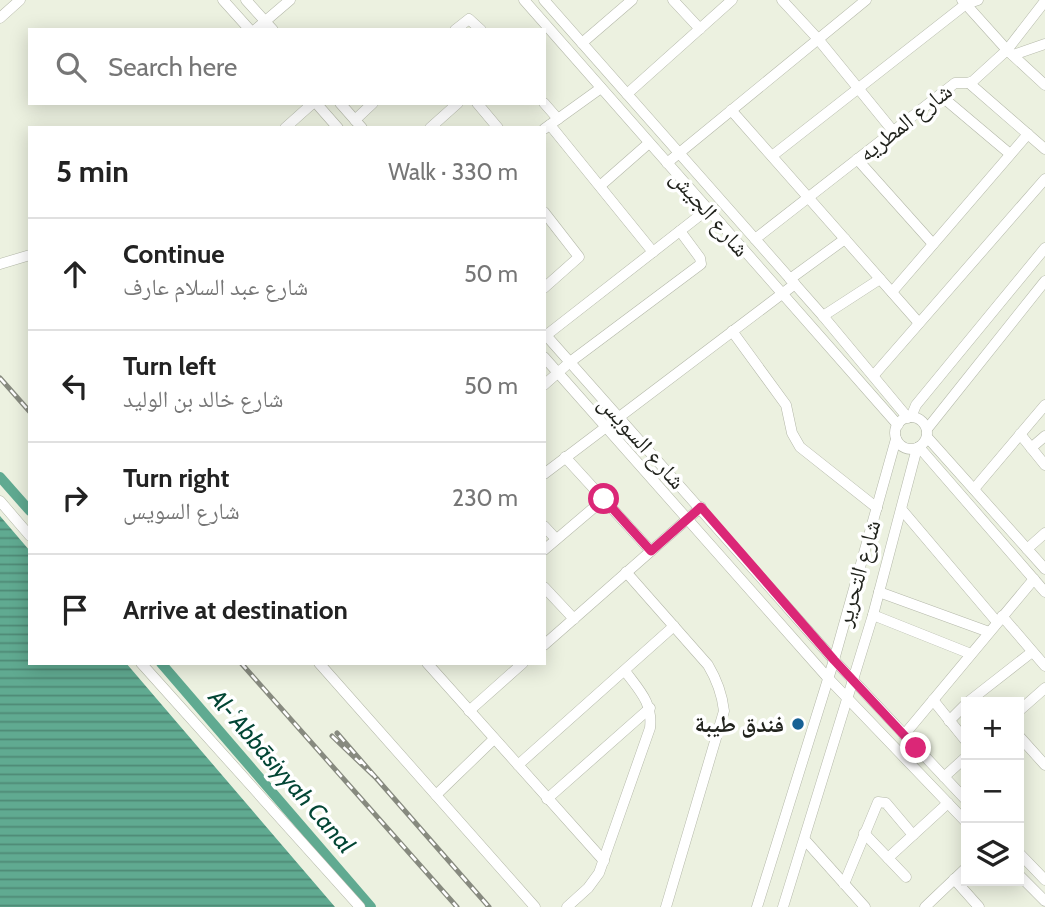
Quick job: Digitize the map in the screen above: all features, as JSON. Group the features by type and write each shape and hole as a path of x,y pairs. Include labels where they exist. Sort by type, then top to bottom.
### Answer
{"street":[{"path":"0,18 20,0"},
{"path":"223,0 250,28"},
{"path":"246,0 271,28"},
{"path":"255,28 290,0"},
{"name":"شارع الجيش","path":"524,0 898,425"},
{"name":"شارع الجيش","path":"544,0 823,316 909,418 923,422 927,433 1045,569"},
{"path":"673,0 700,29"},
{"path":"626,93 732,0"},
{"path":"782,0 818,39 893,131"},
{"path":"772,156 860,89 964,2 978,0"},
{"path":"582,43 630,1"},
{"path":"667,163 862,1"},
{"name":"شارع المطريه","path":"755,239 956,82 969,83 1010,52 1045,1"},
{"path":"964,2 1045,85"},
{"path":"457,28 468,19 479,28"},
{"path":"1010,52 1045,44"},
{"path":"591,77 603,67"},
{"path":"969,83 1045,149"},
{"path":"551,124 601,88"},
{"path":"940,95 1010,154"},
{"path":"287,126 312,105"},
{"path":"316,105 336,126"},
{"path":"342,105 358,124 372,105"},
{"path":"432,126 456,105"},
{"path":"479,105 496,126"},
{"path":"545,105 551,124 653,252"},
{"path":"731,110 919,323"},
{"path":"892,292 1028,134"},
{"path":"600,186 649,143"},
{"path":"857,159 933,244"},
{"path":"874,375 1045,179"},
{"path":"546,334 708,209"},
{"path":"546,215 579,257 546,286"},
{"path":"546,383 570,362 701,264 700,258 680,231"},
{"path":"546,472 782,294 792,281 845,239"},
{"path":"1045,248 916,405 909,418 898,425 897,439 903,447 918,448 1045,592"},
{"path":"0,264 28,257"},
{"path":"823,316 880,279"},
{"path":"918,448 1045,281"},
{"path":"732,331 786,405 792,433 800,447 877,508"},
{"name":"شارع السويس","path":"546,336 701,507 834,660 961,795"},
{"name":"شارع السويس","path":"546,359 828,678 961,817"},
{"path":"974,489 1045,405"},
{"path":"1020,434 1045,465"},
{"path":"1031,448 1045,436"},
{"name":"شارع التحرير","path":"757,907 834,660 897,439"},
{"name":"شارع التحرير","path":"783,907 873,615 918,448"},
{"path":"565,457 651,551"},
{"path":"546,548 604,499"},
{"path":"0,501 28,534"},
{"path":"546,643 701,507"},
{"path":"902,510 1045,666"},
{"path":"546,528 556,539"},
{"path":"1027,549 1045,533"},
{"path":"626,572 708,664 716,679 724,711 666,907"},
{"path":"904,735 1034,579"},
{"path":"546,589 574,619"},
{"path":"879,592 989,632"},
{"path":"873,615 971,654"},
{"path":"518,765 674,626"},
{"path":"975,697 1032,652"},
{"path":"143,665 360,907"},
{"path":"429,665 604,861"},
{"path":"469,711 521,665"},
{"path":"326,666 534,907"},
{"path":"567,907 588,888 604,861 650,728 650,708 625,671"},
{"path":"1024,707 1045,688"},
{"path":"933,700 961,735"},
{"path":"547,799 650,708"},
{"path":"949,721 961,709"},
{"path":"436,795 494,739"},
{"path":"1024,742 1045,765"},
{"path":"917,771 928,760"},
{"path":"944,777 963,760"},
{"path":"844,884 875,805 881,801 886,803 913,835"},
{"path":"888,858 948,803"},
{"path":"864,833 906,877"},
{"path":"805,840 865,907"},
{"path":"1024,858 1045,880"},
{"path":"925,907 961,873"},
{"path":"954,879 979,907"},
{"path":"1024,880 1045,901"}],"shaded area":[{"path":"0,516 28,549 28,665 128,665 335,907 0,907"}],"waterway":[{"name":"Al-ʿAbbāsiyyah Canal","path":"0,477 28,509"},
{"name":"Al-ʿAbbāsiyyah Canal","path":"163,665 371,907"}],"railway":[{"path":"0,378 28,410"},
{"path":"243,665 457,907"},
{"path":"332,736 377,779 337,733"},
{"path":"377,779 489,907"}],"place":[{"name":"فندق طيبة","path":"798,724"}],"route":[{"path":"604,499 651,551 701,507 834,660 916,748"}]}
